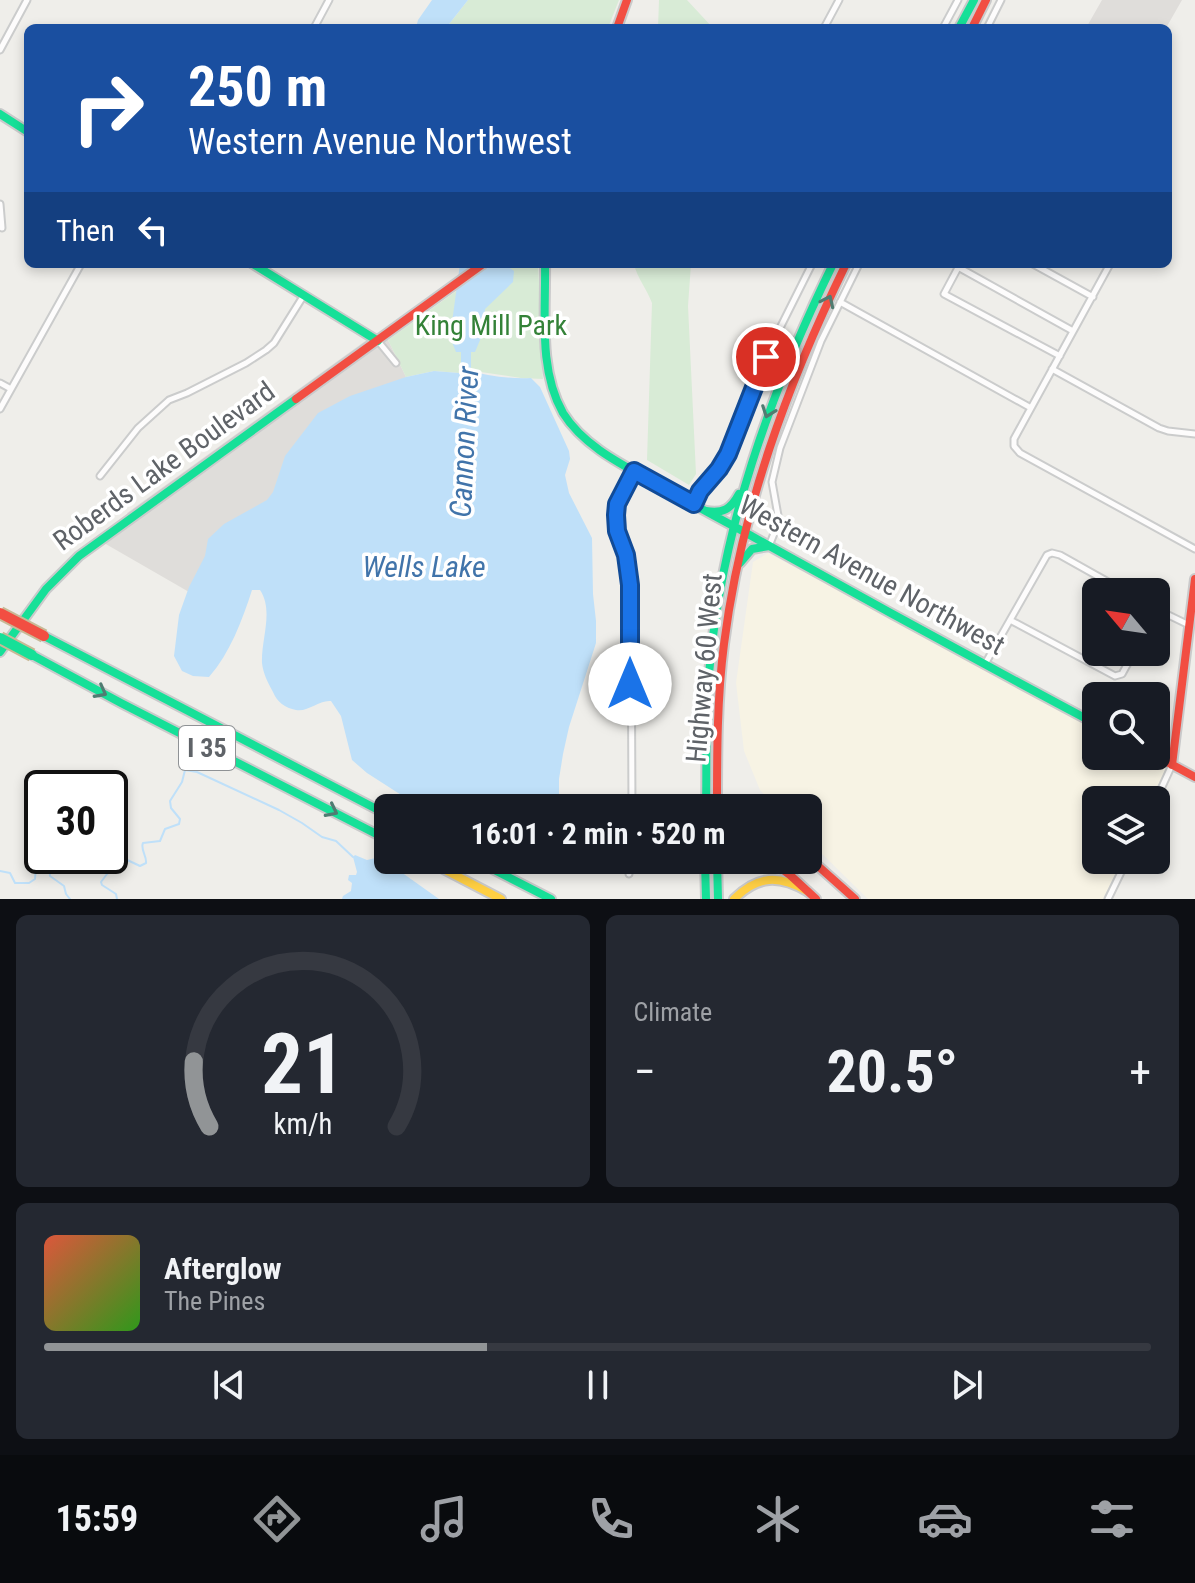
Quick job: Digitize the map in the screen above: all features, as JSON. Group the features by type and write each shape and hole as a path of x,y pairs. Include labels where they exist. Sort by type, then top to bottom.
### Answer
{"main road":[{"path":"618,24 627,0"},
{"path":"961,24 974,0"},
{"path":"974,24 986,0"},
{"path":"0,114 24,129"},
{"path":"260,268 378,341"},
{"name":"Roberds Lake Boulevard","path":"0,652 41,594 69,564 478,268"},
{"name":"Western Avenue Northwest","path":"545,268 546,360 549,376 566,417 585,440 634,471 1082,717"},
{"name":"Highway 60 West","path":"706,794 710,657 733,526 759,439 785,368 831,268"},
{"name":"Highway 60 West","path":"717,794 724,645 744,532 790,388 844,268"},
{"path":"706,511 720,513 728,510 748,476"},
{"path":"735,575 748,550 760,545 769,546"},
{"path":"1195,579 1172,765 1195,777"},
{"name":"I 35","path":"0,613 374,808"},
{"name":"I 35","path":"0,638 374,833"},
{"path":"822,870 855,899"},
{"path":"453,874 501,899"},
{"path":"502,874 551,899"},
{"path":"705,874 706,899"},
{"path":"717,874 718,899"},
{"path":"789,874 811,895"},
{"path":"734,899 747,887 767,879 789,881 811,895"}],"street":[{"path":"0,50 27,0"},
{"path":"316,24 329,0"},
{"path":"826,24 839,0"},
{"path":"945,24 958,0"},
{"path":"989,24 1001,0"},
{"path":"0,204 2,228"},
{"path":"0,409 79,268"},
{"path":"694,504 728,454 766,357 810,268"},
{"path":"769,546 779,521 772,482 780,448 805,381 857,268"},
{"path":"958,268 944,294 1060,356"},
{"path":"963,268 1073,331"},
{"path":"1040,268 1093,297"},
{"path":"1108,268 1014,439 1014,446 1020,453 1195,549"},
{"path":"100,476 138,428 169,400 222,375 274,343 304,295"},
{"path":"840,302 1031,408"},
{"path":"378,341 396,363"},
{"path":"1052,369 1159,428 1195,434"},
{"path":"0,383 11,389"},
{"path":"632,794 631,606 626,555 617,531 616,515 617,504 634,471"},
{"path":"985,665 1043,560 1052,553 1101,578"},
{"path":"1170,616 1189,625"},
{"path":"1010,620 1082,659"},
{"path":"1095,666 1118,676 1126,666"},
{"path":"1162,786 1172,765"},
{"path":"1108,899 1120,874"}],"shaded area":[{"path":"1102,0 1182,0 1168,24 1088,24"},
{"path":"368,339 388,340 406,377 196,596 104,543 133,522 127,513"},
{"path":"768,553 1082,721 1082,770 1165,770 1158,786 1082,786 1082,874 1115,874 1103,899 868,899 822,854 822,794 764,794 744,751 736,683 753,562"}],"green space":[{"path":"468,0 619,0 610,24 449,24"},
{"path":"659,0 687,0 709,24 658,24"},
{"name":"King Mill Park","path":"488,268 538,268 543,379 467,370 459,373 434,371 406,377 388,340"},
{"path":"635,268 691,268 688,306 696,474 689,485 647,460 652,303"}],"water":[{"path":"432,0 468,0 449,24 417,24"},
{"path":"459,268 510,268 514,271 513,282 485,309 483,333 475,352 456,352 450,337"},
{"name":"Wells Lake","path":"467,370 499,377 531,378 540,387 569,451 565,475 569,493 592,538 596,643 569,727 559,794 400,794 367,773 352,760 341,716 331,701 296,710 277,699 263,667 267,616 260,590 252,590 235,636 209,677 193,676 182,671 174,656 179,615 205,556 208,539 224,524 267,500 273,492 285,456 318,413 350,396 406,377 434,371 459,373"},
{"path":"353,857 374,858 374,874 404,874 439,899 342,899 351,891 349,875 356,875 357,872"}],"waterway":[{"name":"Cannon River","path":"466,381 468,341"},
{"path":"117,899 116,894 101,882 123,858 140,866 146,863 143,843 160,841 165,829 179,824 180,819 171,808 170,801 182,782 185,770 197,772 279,810 322,837 336,841 353,857"},
{"path":"0,871 10,873 15,883 29,883 35,879 36,866 41,861 47,861 50,876 64,886 70,899"}],"traffic: fast":[{"path":"961,24 974,0"},
{"path":"0,114 24,129"},
{"path":"259,268 378,341"},
{"path":"545,268 545,340 550,378 563,413 582,436 619,463 1082,716"},
{"path":"706,794 709,674 715,620 737,515 769,412 831,268"},
{"path":"0,652 46,589 79,556 296,399"},
{"path":"706,511 726,509 739,494"},
{"path":"740,563 752,549 769,546"},
{"path":"44,636 374,808"},
{"path":"0,638 32,655"},
{"path":"32,655 374,833"},
{"path":"502,874 551,899"},
{"path":"705,874 706,899"},
{"path":"717,874 718,899"}],"traffic: slow":[{"path":"453,874 501,899"},
{"path":"734,899 752,885 769,880 787,882 807,891"}],"traffic: jam":[{"path":"618,24 627,0"},
{"path":"974,24 986,0"},
{"path":"296,399 477,268"},
{"path":"717,794 722,664 742,545 769,449 786,402 844,268"},
{"path":"1172,765 1195,579"},
{"path":"0,613 44,636"},
{"path":"1170,764 1195,777"},
{"path":"822,870 855,899"},
{"path":"789,874 816,899"}],"route":[{"path":"630,684 630,585 626,555 617,531 617,504 634,471 694,504 728,454 766,357"}]}
